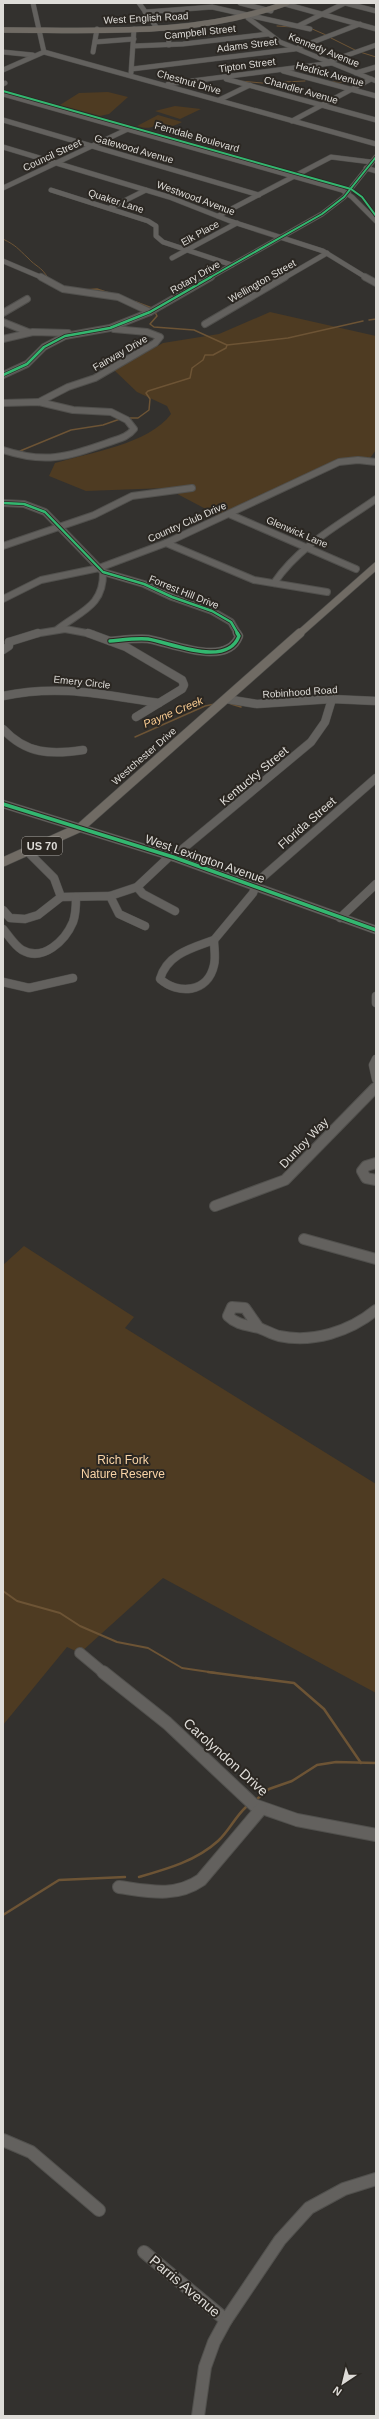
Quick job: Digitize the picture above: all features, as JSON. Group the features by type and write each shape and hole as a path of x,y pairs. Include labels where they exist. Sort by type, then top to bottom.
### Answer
{"main road":[{"name":"West English Road","path":"3,30 168,28 248,18 286,4"},
{"name":"Westchester Drive","path":"3,862 28,852 80,827 376,566"}],"street":[{"path":"3,70 44,52 33,3"},
{"path":"139,3 157,28"},
{"path":"240,3 271,10"},
{"path":"248,5 253,3"},
{"path":"298,26 345,3 376,11"},
{"path":"286,4 376,28"},
{"path":"145,12 208,7 256,16 310,30"},
{"name":"Kennedy Avenue","path":"248,18 268,34 295,48 374,80"},
{"name":"Adams Street","path":"132,69 295,48 360,24"},
{"path":"168,28 169,45"},
{"path":"93,52 97,29"},
{"path":"130,75 134,46 134,29"},
{"name":"Campbell Street","path":"134,46 169,45 268,34"},
{"path":"95,42 134,39"},
{"name":"Tipton Street","path":"164,84 330,63 374,45"},
{"path":"3,52 35,55"},
{"name":"Chestnut Drive","path":"44,52 164,84 376,144"},
{"path":"356,73 376,67"},
{"name":"Hedrick Avenue","path":"280,69 376,96"},
{"name":"Chandler Avenue","path":"221,77 376,120"},
{"path":"292,121 352,89 374,80"},
{"path":"219,100 250,85"},
{"name":"Ferndale Boulevard","path":"3,92 349,191 362,197 376,216"},
{"name":"Gatewood Avenue","path":"3,120 259,195"},
{"name":"Council Street","path":"3,188 129,128"},
{"name":"Westwood Avenue","path":"3,147 146,190 237,223 327,253 343,265 376,283"},
{"path":"218,216 331,157 371,162"},
{"name":"Rotary Drive","path":"3,375 27,364 44,347 75,333 110,328 150,312 282,238 322,214 349,191 376,157"},
{"path":"366,168 376,171"},
{"name":"Quaker Lane","path":"51,190 153,223 156,226 156,236 160,240 232,265"},
{"path":"110,208 146,190"},
{"name":"Ferndale Boulevard","path":"349,191 376,221"},
{"name":"Elk Place","path":"172,258 237,223"},
{"name":"Wellington Street","path":"205,324 327,253"},
{"path":"4,262 28,270 63,289 118,298 150,312"},
{"path":"3,313 27,299"},
{"path":"3,322 29,332"},
{"name":"Fairway Drive","path":"39,402 95,378 155,343 160,337 147,332 110,328"},
{"path":"3,339 29,332 75,333"},
{"path":"53,395 53,406"},
{"path":"3,403 39,402 73,410 111,412 124,418 134,429 130,434 67,458 43,460 4,451"},
{"name":"Country Club Drive","path":"3,598 41,580 101,570 166,543 229,514 309,474 338,462 358,460 376,462"},
{"path":"3,546 94,515 132,496 192,488"},
{"path":"274,583 288,563 305,547 376,499"},
{"path":"3,503 24,504 38,509 61,527 101,570 104,586 97,600 58,629"},
{"name":"Glenwick Lane","path":"229,514 356,569"},
{"path":"166,543 254,580 327,592"},
{"name":"Forrest Hill Drive","path":"101,570 144,584 172,597 212,611 231,622 239,636 234,646 223,651 212,653 146,639 110,641"},
{"path":"3,650 9,646 6,641 58,629 75,630 110,641 182,680 184,685 182,689 136,717"},
{"name":"Emery Circle","path":"3,696 31,690 63,689 160,703"},
{"name":"Robinhood Road","path":"226,699 257,704 332,699 376,701"},
{"name":"Kentucky Street","path":"137,887 311,742 318,735 330,713 332,699"},
{"path":"3,729 19,744 36,752 58,754 83,750"},
{"name":"Florida Street","path":"214,940 253,893 257,882 376,778"},
{"name":"West Lexington Avenue","path":"3,804 172,857 376,930"},
{"path":"28,852 56,882 60,888 61,897"},
{"path":"340,918 376,884"},
{"path":"3,910 6,919 28,919 49,910 61,897 110,896 137,887 143,894 176,911"},
{"path":"110,896 119,914 145,926"},
{"path":"3,929 21,950 32,954 46,952 58,944 69,930 75,915 76,897"},
{"path":"214,940 214,966 209,979 203,985 186,991 176,990 166,986 160,979 161,970 168,962 184,953 214,940"},
{"path":"3,982 12,986 29,989 73,978"},
{"path":"376,996 376,1003"},
{"path":"376,1059 373,1065 376,1079"},
{"name":"Dunloy Way","path":"215,1206 229,1199 278,1184 285,1180 373,1092 376,1086"},
{"path":"376,1163 366,1166 362,1171 366,1178 376,1180"},
{"path":"304,1239 376,1259"},
{"path":"258,1328 281,1336 299,1338 326,1335 347,1328 368,1317 376,1310"},
{"name":"Carolyndon Drive","path":"80,1653 167,1723 247,1800 261,1809 297,1820 376,1835"},
{"path":"119,1887 173,1892 192,1888 201,1880 261,1809"},
{"path":"3,2140 31,2152 99,2210"},
{"path":"198,2416 205,2367 226,2320 280,2240 309,2208 344,2189 376,2179"},
{"name":"Parris Avenue","path":"144,2252 226,2320"}],"green space":[{"path":"108,92 128,97 109,114 100,116 60,105 79,93"},
{"path":"175,106 201,109 180,119 155,111"},
{"path":"158,115 182,122 172,126 158,125 146,128 137,126"},
{"path":"270,312 376,336 376,450 370,458 347,458 334,461 219,516 166,488 86,491 49,476 55,463 101,451 134,440 161,424 171,414 167,406 137,392 114,370 163,343 219,334"},
{"name":"Rich Fork Nature Reserve","path":"24,1246 134,1317 125,1328 376,1484 376,1693 163,1578 80,1653 67,1647 3,1725 3,1265"}],"waterway":[{"path":"277,26 292,27"},
{"path":"310,28 326,35"},
{"path":"331,38 357,51"},
{"path":"360,52 376,57"},
{"path":"240,81 262,83 305,81"},
{"path":"332,82 360,82"},
{"path":"3,239 17,247 41,269 48,278"},
{"path":"84,290 97,289 109,293"},
{"path":"136,302 152,308"},
{"path":"155,312 157,316 150,324 154,327 194,330 227,345"},
{"path":"369,320 376,319"},
{"path":"227,345 288,338 363,321"},
{"path":"129,418 138,418 149,410 150,399 146,393 148,391 190,378 192,368 203,360 205,355 213,355 226,348 227,345"},
{"path":"20,451 71,430 103,425 120,419"},
{"name":"Payne Creek","path":"135,737 205,706 215,704"},
{"name":"Payne Creek","path":"231,704 241,707"},
{"path":"3,1591 17,1601 60,1613 80,1626 117,1642 148,1648 182,1668 216,1673"},
{"path":"208,1672 294,1683 324,1709 361,1763"},
{"path":"257,1799 269,1789 292,1781 317,1765 336,1762 361,1763"},
{"path":"361,1763 376,1763"},
{"path":"139,1877 181,1864 200,1854 222,1837 246,1807"},
{"path":"3,1915 59,1880 125,1877"}],"cycle path":[{"path":"3,91 351,189 362,197 376,216"},
{"path":"3,375 27,364 44,347 65,336 110,328 150,312 322,214 344,197 376,157"},
{"path":"3,503 24,504 45,512 103,572 144,584 172,597 212,611 231,622 239,636 232,647 220,652 212,653 146,639 110,641"},
{"path":"3,804 173,857 376,930"}]}
